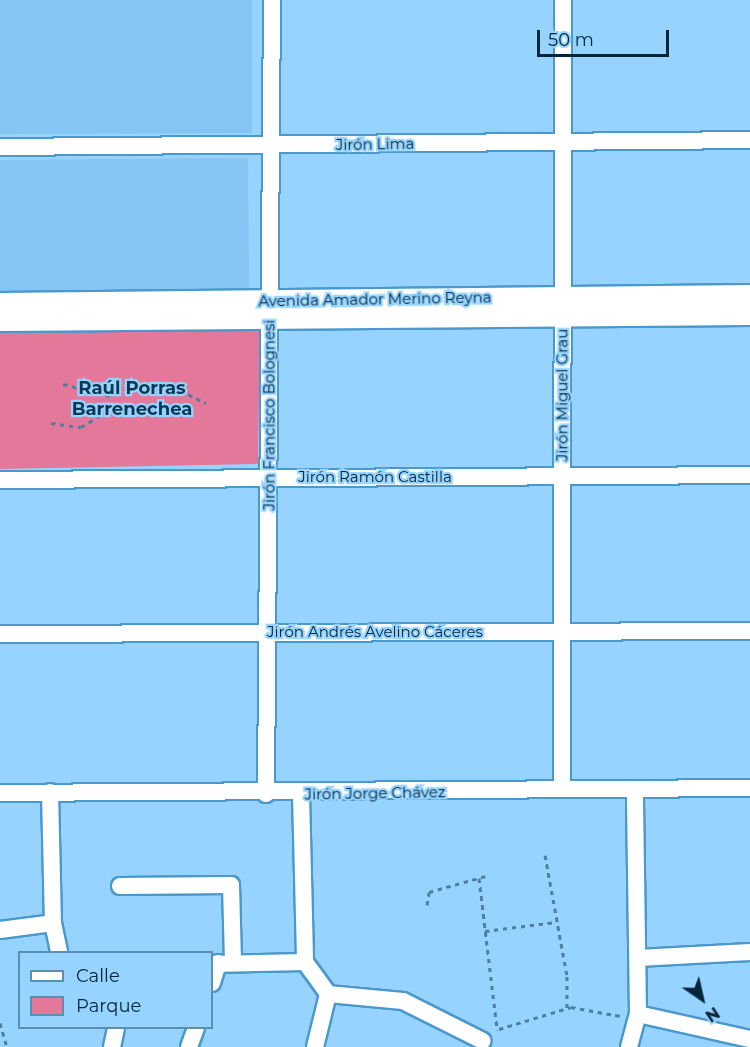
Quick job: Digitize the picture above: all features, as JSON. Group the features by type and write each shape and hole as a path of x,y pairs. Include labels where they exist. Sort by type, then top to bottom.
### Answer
{"street":[{"name":"Jirón Francisco Bolognesi","path":"266,794 272,0"},
{"name":"Jirón Miguel Grau","path":"562,789 563,0"},
{"name":"Jirón Lima","path":"0,147 750,140"},
{"name":"Avenida Amador Merino Reyna","path":"563,307 750,295"},
{"name":"Avenida Amador Merino Reyna","path":"0,303 270,309 563,307 750,314"},
{"name":"Avenida Amador Merino Reyna","path":"0,320 270,309"},
{"name":"Jirón Ramón Castilla","path":"0,480 750,475"},
{"name":"Jirón Andrés Avelino Cáceres","path":"0,634 750,631"},
{"name":"Jirón Jorge Chávez","path":"0,793 301,795 562,789 750,788"},
{"path":"629,1047 638,1017 635,789"},
{"path":"50,792 53,923 59,951"},
{"path":"301,795 305,962 328,993 403,1001 483,1041"},
{"path":"120,886 231,885 221,963 213,981"},
{"path":"0,930 53,923"},
{"path":"638,958 750,952"},
{"path":"221,963 305,962"},
{"path":"315,1047 328,993"},
{"path":"638,1017 750,1039"},
{"path":"112,1047 116,1029"},
{"path":"189,1047 196,1029"}],"path":[{"path":"63,384 109,396"},
{"path":"148,393 180,390 206,403"},
{"path":"51,423 81,427 111,409"},
{"path":"544,855 567,976 567,1008"},
{"path":"427,905 429,892 489,875"},
{"path":"479,878 498,1029"},
{"path":"485,932 556,922"},
{"path":"483,1041 498,1029 567,1008 638,1017"},
{"path":"0,1023 2,1037 7,1047"}],"shaded area":[{"path":"0,0 252,0 252,133 0,134"},
{"path":"248,158 249,289 0,291 0,160"}],"green space":[{"path":"260,328 258,464 0,469 0,330"}],"district":[{"name":"Raúl Porras Barrenechea","path":"132,399"}]}
